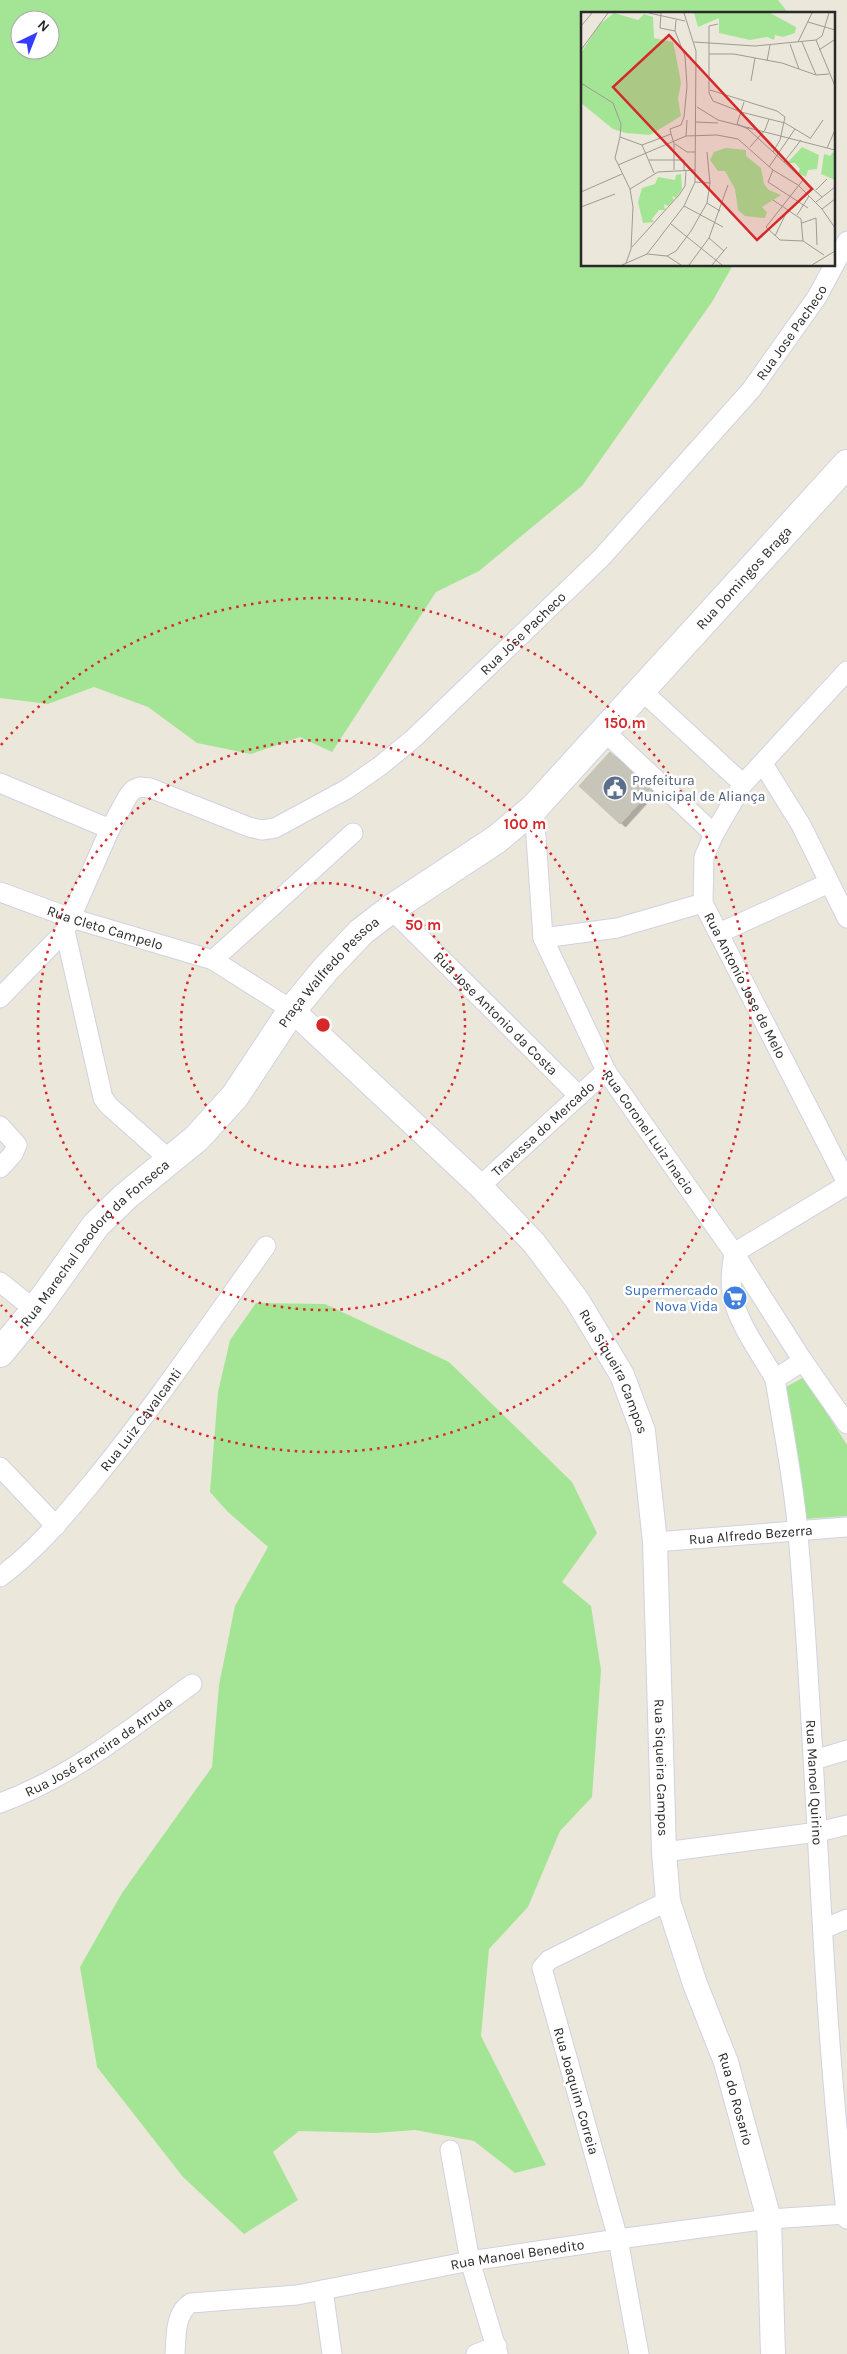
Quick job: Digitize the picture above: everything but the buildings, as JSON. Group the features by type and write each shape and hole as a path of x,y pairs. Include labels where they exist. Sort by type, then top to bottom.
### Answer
{"main road":[{"name":"Rua Domingos Braga","path":"641,690 847,464"},
{"name":"Praça Walfredo Pessoa","path":"197,1138 235,1096 292,1010 325,970 361,932 391,909 497,840 534,808 641,690"},
{"name":"Rua Marechal Deodoro da Fonseca","path":"0,1353 35,1310 96,1225 126,1196 197,1138"}],"street":[{"name":"Rua Jose Pacheco","path":"834,265 847,241"},
{"name":"Rua Jose Pacheco","path":"110,829 128,796 133,790 140,787 150,788 249,827 262,830 275,828 347,789 380,766 414,738 602,557 751,390 817,297 834,266"},
{"name":"Rua Antonio Jose de Melo","path":"847,671 743,784 714,834 704,857 703,903 847,1184"},
{"path":"641,690 743,784"},
{"path":"603,730 714,834"},
{"path":"763,764 801,825 847,918"},
{"path":"0,783 110,829 68,925 0,998"},
{"name":"Rua Coronel Luiz Inacio","path":"534,808 543,938 606,1071 734,1253 803,1362 847,1424"},
{"path":"212,960 353,833"},
{"path":"718,933 830,883"},
{"name":"Rua Cleto Campelo","path":"0,892 68,925 212,960 292,1010"},
{"path":"543,938 617,928 703,903"},
{"name":"Rua Jose Antonio da Costa","path":"391,909 579,1096"},
{"path":"68,925 103,1098 109,1106 170,1160"},
{"name":"Rua Siqueira Campos","path":"292,1010 480,1186 534,1242 576,1300 622,1375 643,1431 656,1542 664,1852"},
{"name":"Travessa do Mercado","path":"480,1186 606,1071"},
{"path":"0,1126 17,1145 13,1154 0,1168"},
{"path":"803,1362 775,1379 738,1314 732,1294 731,1278 734,1253 847,1184"},
{"name":"Rua Luiz Cavalcanti","path":"0,1577 29,1553 56,1526 125,1442 266,1246"},
{"path":"0,1282 35,1310"},
{"name":"Rua Manoel Quirino","path":"775,1379 798,1532 814,1760 830,2055 847,2218"},
{"path":"0,1467 56,1526"},
{"name":"Rua Alfredo Bezerra","path":"656,1542 847,1527"},
{"name":"Rua José Ferreira de Arruda","path":"0,1803 54,1781 192,1684"},
{"path":"814,1760 847,1750"},
{"path":"664,1852 818,1832 847,1824"},
{"name":"Rua do Rosario","path":"664,1852 668,1901 695,1984 726,2062 769,2219 772,2354"},
{"name":"Rua Joaquim Correia","path":"639,2354 618,2239 542,1968 549,1960 668,1901"},
{"path":"823,1929 847,1919"},
{"path":"450,2150 470,2262 498,2350 476,2354"},
{"name":"Rua Manoel Benedito","path":"174,2354 180,2313 191,2303 323,2290 470,2262 618,2239 769,2219 846,2214"},
{"path":"323,2290 332,2354"}],"green space":[{"path":"0,0 778,0 787,12 581,12 581,266 732,266 712,302 582,486 479,571 436,592 332,752 300,737 251,754 197,743 148,707 94,687 48,704 0,698"},
{"path":"256,1303 325,1304 449,1362 572,1482 597,1533 562,1582 591,1606 601,1670 592,1797 560,1831 528,1907 489,1949 481,2036 546,2165 515,2173 474,2141 415,2130 375,2133 299,2131 273,2152 298,2200 244,2234 183,2177 97,2067 80,1967 122,1893 212,1767 219,1685 235,1606 268,1547 228,1512 210,1492 218,1392 230,1340"},
{"path":"804,1377 847,1445 847,1516 804,1519 786,1387"}],"place":[{"name":"Prefeitura Municipal de Aliança","path":"615,788"},
{"name":"Supermercado Nova Vida","path":"735,1298"}]}
